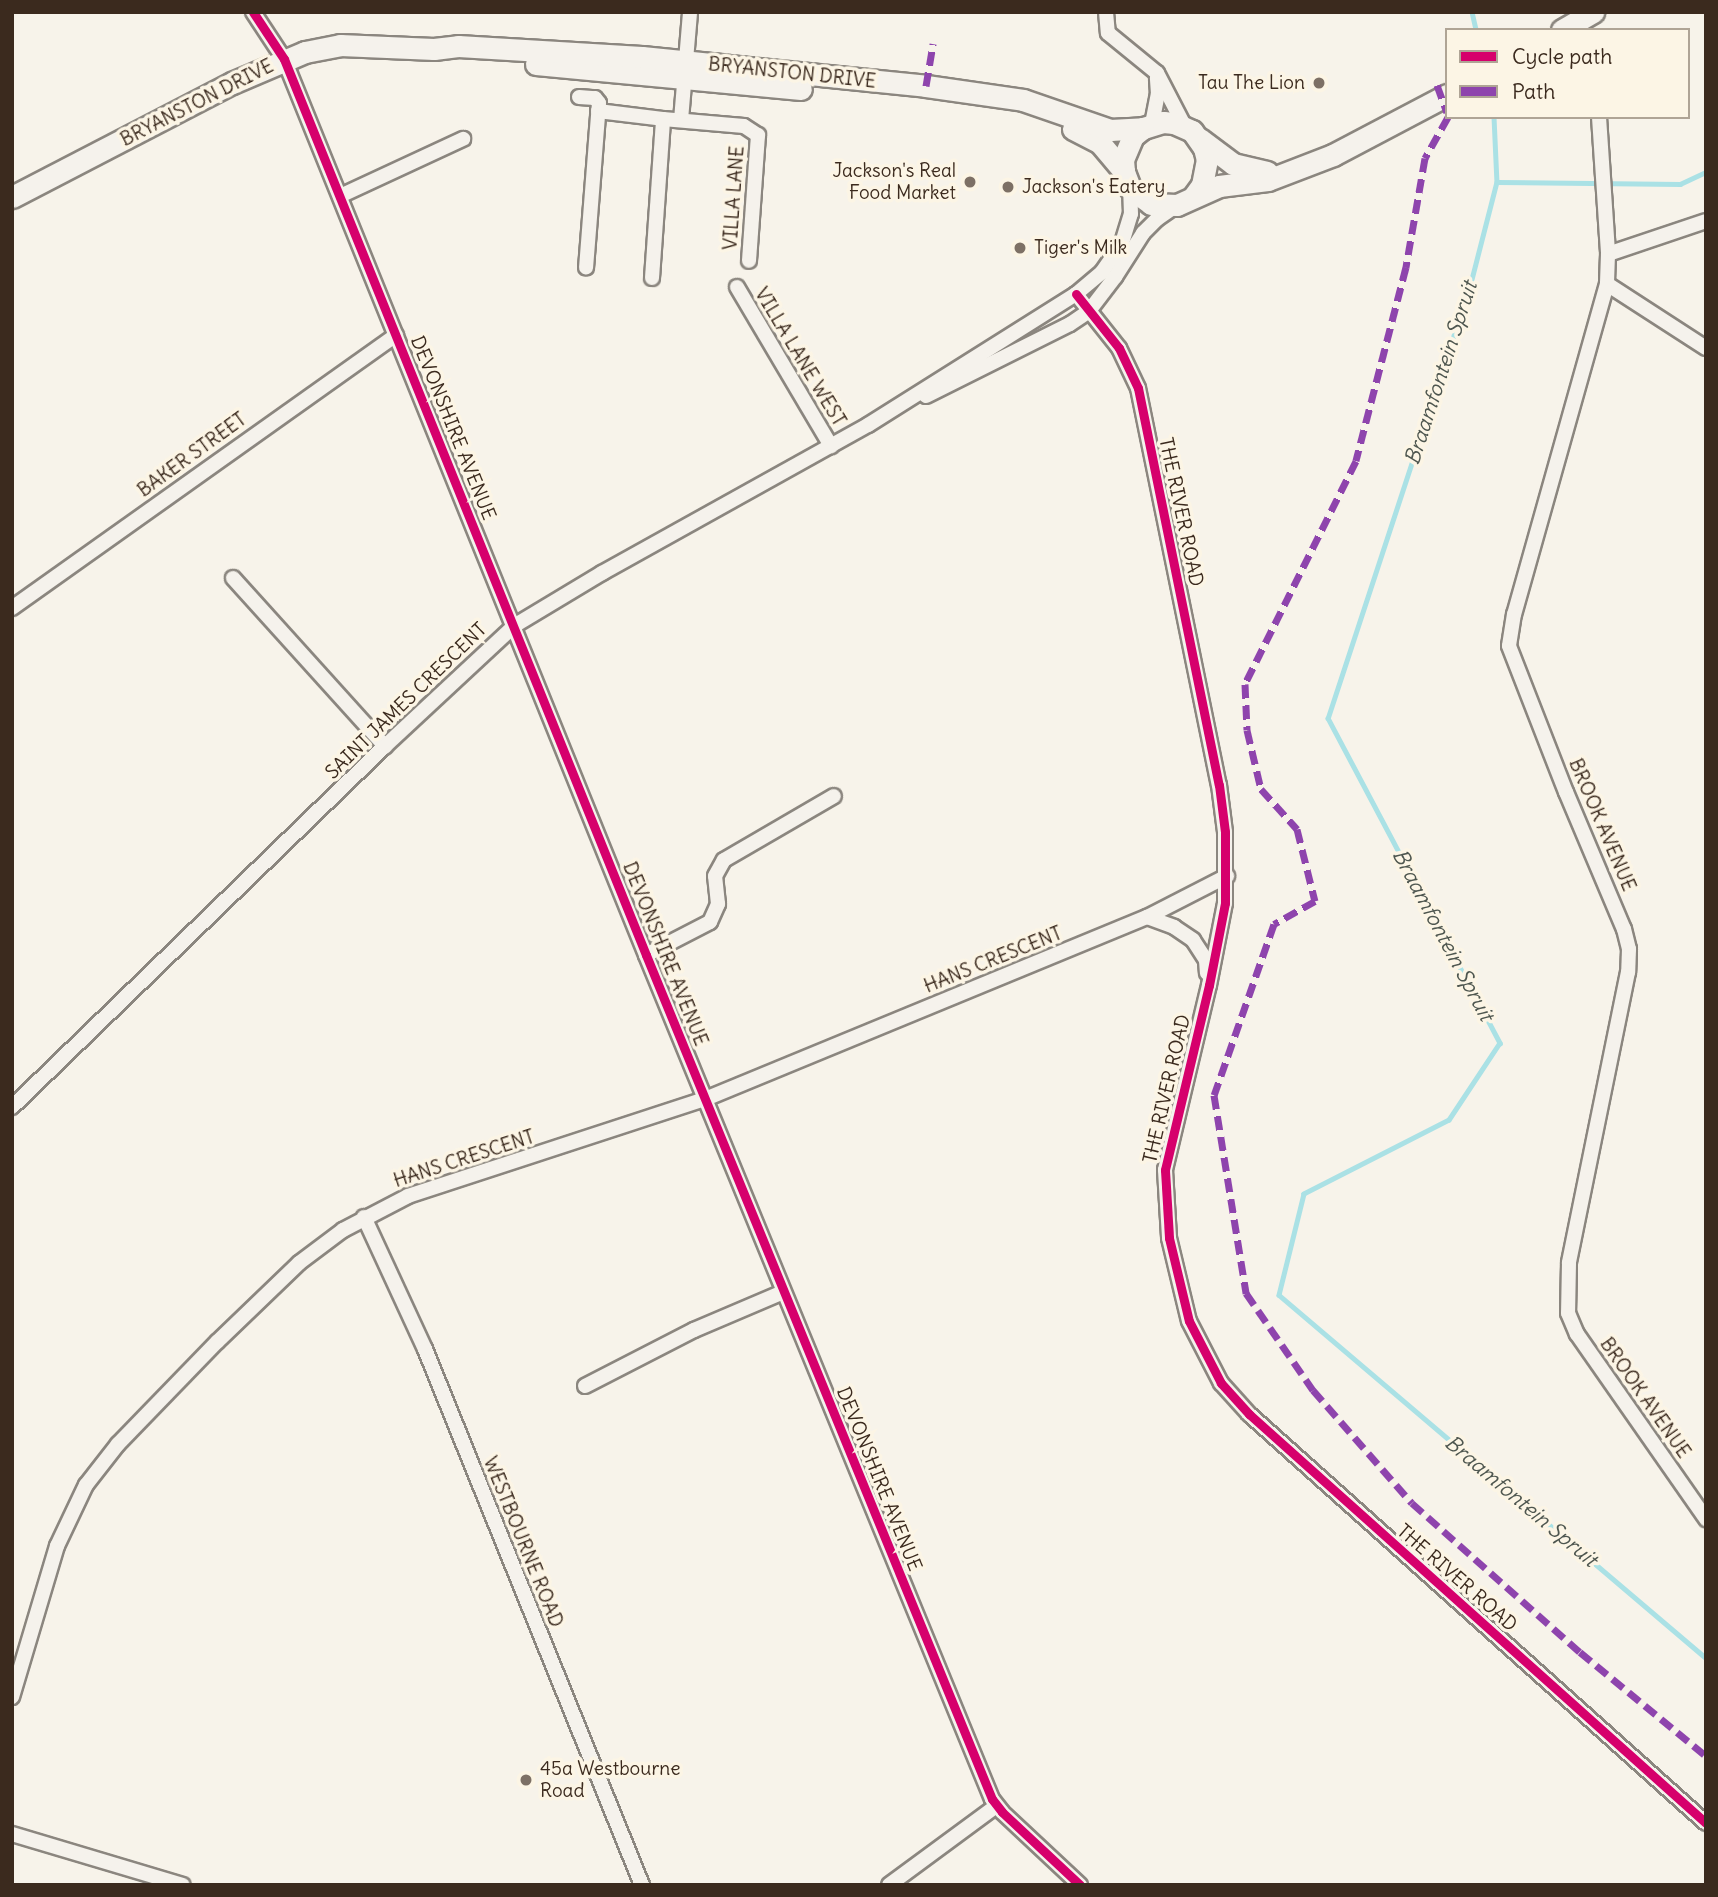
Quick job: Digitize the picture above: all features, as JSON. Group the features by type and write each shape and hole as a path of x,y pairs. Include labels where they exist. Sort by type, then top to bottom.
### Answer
{"main road":[{"path":"1567,28 1592,18"},
{"name":"BRYANSTON DRIVE","path":"12,197 232,83 284,59 319,48 341,45 434,49 458,46 1010,108 1041,116 1091,137 1105,148 1127,180"},
{"name":"BRYANSTON DRIVE","path":"686,70 1003,96 1042,105 1110,130 1147,126"},
{"path":"1287,174 1254,171 1233,164 1191,132 1163,122 1147,126 1127,147 1127,180 1151,204 1185,200 1232,183 1268,180 1287,174 1333,155 1438,100"},
{"path":"1185,200 1207,173 1204,148 1191,132"}],"street":[{"name":"DEVONSHIRE AVENUE","path":"253,12 284,59 783,1292 996,1806 1080,1885"},
{"path":"681,120 690,12"},
{"path":"1106,12 1108,33 1157,73 1191,132"},
{"path":"1147,126 1158,94 1157,73"},
{"path":"579,97 598,100 586,267"},
{"name":"VILLA LANE","path":"598,111 744,126 758,135 749,261"},
{"path":"652,278 663,119"},
{"name":"BROOK AVENUE","path":"1599,119 1608,254 1607,284 1514,614 1509,646 1624,929 1629,949 1624,993 1569,1263 1568,1313 1577,1334 1706,1519"},
{"path":"340,196 463,139"},
{"name":"SAINT JAMES CRESCENT","path":"12,1107 514,626 569,591 831,446 1076,295 1102,272 1122,243 1131,214 1127,180"},
{"name":"SAINT JAMES CRESCENT","path":"892,409 926,396 1070,324 1089,311 1115,278 1143,233 1157,219 1185,200"},
{"path":"1608,254 1706,221"},
{"path":"1607,284 1706,348"},
{"name":"VILLA LANE WEST","path":"737,287 831,446"},
{"name":"THE RIVER ROAD","path":"1076,295 1119,348 1138,388 1219,785 1227,876 1209,985 1168,1154 1165,1183 1169,1238 1189,1321 1212,1368 1249,1414 1351,1509 1706,1823"},
{"name":"BAKER STREET","path":"12,608 396,335"},
{"path":"233,578 386,746"},
{"path":"646,955 710,922 718,904 715,876 724,860 834,796"},
{"name":"HANS CRESCENT","path":"12,1697 57,1546 86,1485 118,1444 280,1281 323,1243 364,1217 408,1196 705,1099 1147,917 1227,876"},
{"path":"1147,917 1174,927 1193,940 1206,960 1209,985"},
{"name":"WESTBOURNE ROAD","path":"364,1217 425,1349 642,1885"},
{"path":"585,1386 694,1330 783,1292"},
{"path":"888,1885 996,1806"},
{"path":"12,1834 183,1885"}],"waterway":[{"name":"Braamfontein Spruit","path":"1472,12 1476,28"},
{"name":"Braamfontein Spruit","path":"1494,119 1497,182 1470,287 1328,718 1500,1043 1449,1120 1304,1194 1279,1295 1706,1658"},
{"path":"1497,182 1680,184 1706,172"}],"marked path":[{"path":"926,86 933,44"},
{"path":"1437,85 1445,107"},
{"path":"1447,119 1425,158 1406,267 1356,461 1245,684 1247,730 1261,789 1297,829 1315,901 1274,924 1214,1095 1246,1293 1313,1390 1412,1503 1580,1652 1706,1756"}],"cycle path":[{"path":"253,12 284,59 646,955 992,1799 1002,1812 1080,1885"},
{"path":"1076,294 1119,348 1138,388 1219,785 1225,832 1225,903 1209,985 1165,1170 1169,1238 1189,1321 1221,1383 1249,1414 1706,1823"}],"place":[{"name":"Tau The Lion","path":"1319,83"},
{"name":"Jackson's Real Food Market","path":"970,182"},
{"name":"Jackson's Eatery","path":"1008,187"},
{"name":"Tiger's Milk","path":"1020,248"},
{"name":"45a Westbourne Road","path":"526,1780"}]}
